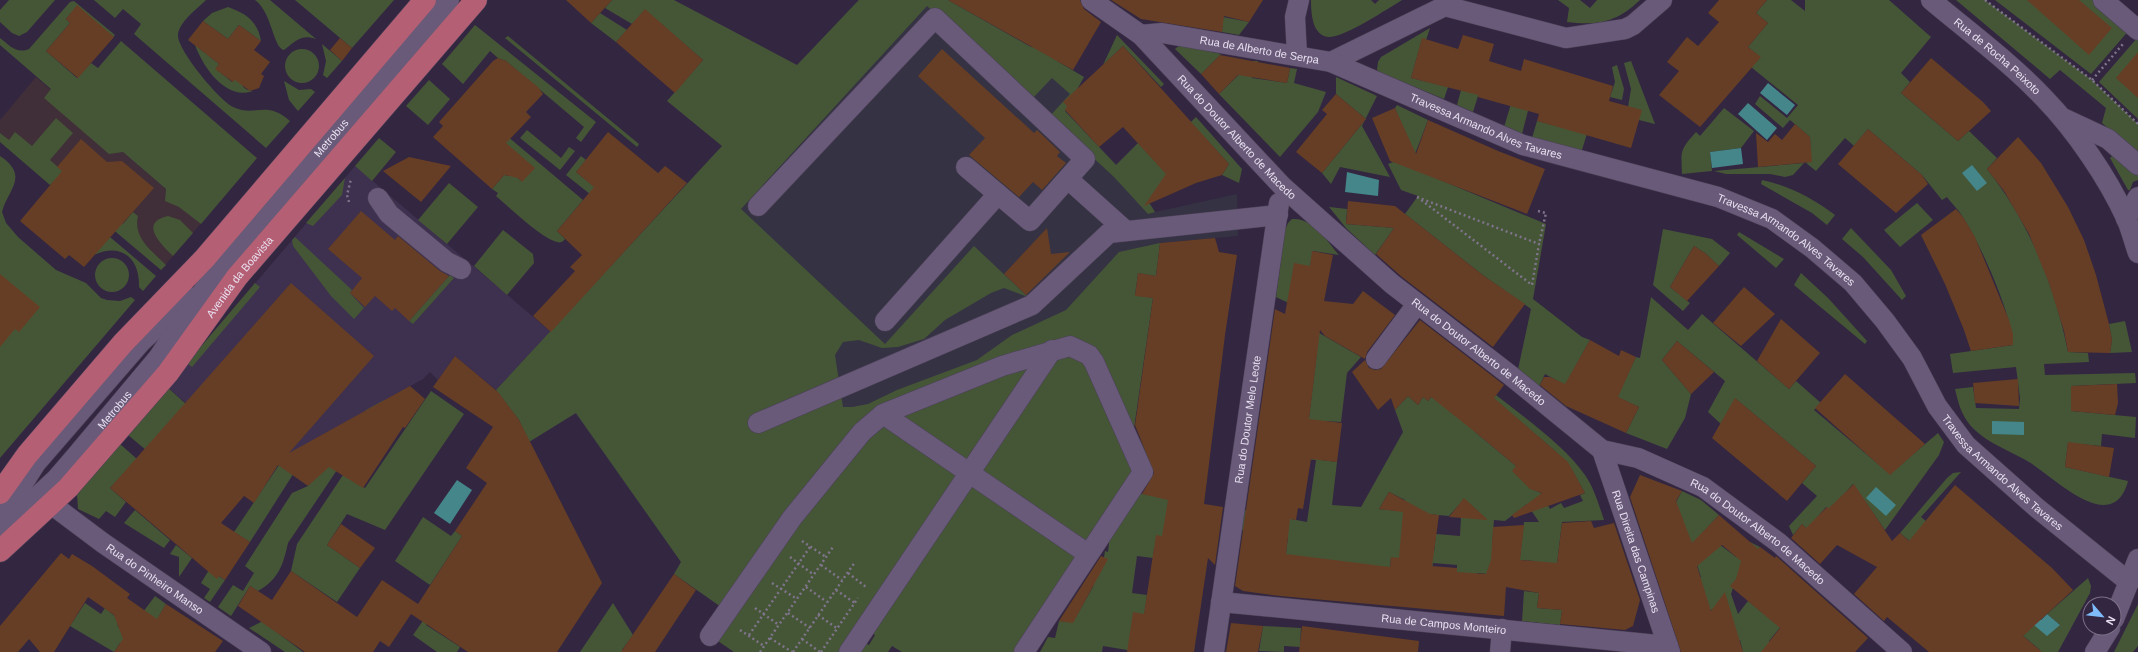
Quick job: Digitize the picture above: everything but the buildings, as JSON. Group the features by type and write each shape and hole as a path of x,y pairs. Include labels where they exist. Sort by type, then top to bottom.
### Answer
{"main road":[{"path":"0,493 27,455 123,343 205,258 425,0"},
{"name":"Avenida da Boavista","path":"0,551 68,488 168,373 237,277 476,0"}],"street":[{"name":"Metrobus","path":"0,531 76,457 158,358 213,276 449,0"},
{"name":"Rua do Doutor Alberto de Macedo","path":"1091,0 1141,35 1282,186 1392,284 1510,375 1602,450 1638,458 1703,487 1779,543 1902,652"},
{"path":"1297,55 1295,17 1299,0"},
{"name":"Rua de Alberto de Serpa","path":"1141,35 1162,33 1331,62 1445,6 1566,38 1625,29 1633,25 1662,0"},
{"name":"Rua de Rocha Peixoto","path":"1931,0 2010,66 2044,98 2060,116 2092,159 2126,218 2138,253"},
{"path":"2103,0 2137,29"},
{"path":"758,206 935,18 1085,159 1030,221 966,167"},
{"name":"Travessa Armando Alves Tavares","path":"1331,62 1523,145 1718,197 1772,219 1812,248 1847,278 1885,321 1912,358 1937,406 1966,445 2037,508 2129,582"},
{"name":"Rua de Rocha Peixoto","path":"2060,116 2108,139 2138,165"},
{"path":"1068,179 1126,231"},
{"name":"Rua do Doutor Melo Leote","path":"1214,652 1282,186"},
{"path":"885,320 998,194"},
{"path":"2126,218 2138,197"},
{"path":"378,198 389,214 447,262 461,269"},
{"path":"758,423 1032,305 1109,233 1278,215"},
{"name":"Metrobus","path":"0,520 36,463 141,342 213,276"},
{"path":"1376,359 1417,304"},
{"path":"710,636 785,529 862,432 883,414 1002,366 1052,350 1070,346 1089,356 1094,362 1143,472 1024,652"},
{"path":"853,647 1052,350"},
{"path":"883,414 1088,554"},
{"name":"Rua Direita das Campinas","path":"1602,450 1669,649"},
{"name":"Rua do Pinheiro Manso","path":"51,504 103,543 261,652"},
{"path":"2122,599 2138,559"},
{"name":"Rua de Campos Monteiro","path":"1221,602 1502,629 1669,649"},
{"path":"1500,652 1502,629"},
{"path":"2096,652 2105,636"}],"path":[{"path":"1985,0 2092,80 2138,124"},
{"path":"2092,80 2137,29"},
{"path":"349,202 347,195 352,176"},
{"path":"1538,211 1546,213 1532,285 1419,198 1539,244"},
{"path":"785,529 826,557"},
{"path":"749,635 810,546"},
{"path":"760,652 833,547"},
{"path":"787,555 814,575"},
{"path":"770,638 792,652 855,562"},
{"path":"821,565 842,580"},
{"path":"755,571 797,599"},
{"path":"848,573 866,586"},
{"path":"806,586 827,602"},
{"path":"836,590 858,606"},
{"path":"754,608 779,625"},
{"path":"788,612 810,628"},
{"path":"818,615 853,647"},
{"path":"722,618 764,646"},
{"path":"802,639 820,652"}],"shaded area":[{"path":"9,0 55,0 27,32 19,36 12,33 0,22 0,10"},
{"path":"94,0 206,0 189,16 179,30 178,35 184,52 210,86 233,107 248,111 274,111 290,121 266,148 134,34 141,24 123,9 115,18"},
{"path":"255,0 270,0 316,39 306,37 302,38 295,41 284,50 280,48 265,13"},
{"path":"295,0 394,0 352,48"},
{"path":"612,0 674,0 797,65 859,0 948,0 1031,47 1066,44 1057,61 1084,77 1065,111 1116,165 1138,143 1153,159 1196,117 1242,169 1239,183 1222,175 1229,164 1206,139 1148,201 1155,212 1148,214 1114,177 1049,117 1070,94 1052,78 1030,101 927,6 741,209 885,344 974,246 1028,297 1004,288 991,293 945,320 924,339 898,347 882,348 859,340 843,342 835,355 843,407 868,404 897,390 977,360 1012,335 1066,310 1119,252 1160,243 1156,276 1138,273 1135,295 1153,298 1134,428 1150,460 1156,462 1137,493 1173,499 1162,550 1154,549 1153,558 1137,556 1132,593 1147,595 1139,652 1103,646 1102,652 1040,652 1048,637 1055,638 1059,621 1073,622 1093,587 1096,569 1102,570 1105,551 1108,552 1109,543 1105,541 1031,652 902,652 892,646 888,652 854,652 861,641 869,645 875,635 870,632 844,652 734,652 715,639 721,607 674,574 681,562 576,413 529,442 519,420 496,390 722,146 667,101 703,60 645,10 632,24 605,8"},
{"path":"858,0 948,0 1084,77 1065,111 1142,191 1155,212 1237,194 1238,236 1160,243 1134,428 681,562 575,413 519,420 496,390"},
{"path":"1311,0 1371,0 1375,4 1379,0 1402,0 1356,27 1330,37 1324,36 1316,29 1312,17"},
{"path":"1558,0 1580,0 1590,8 1597,0 1640,0 1615,18 1598,23 1578,23 1567,22 1569,8"},
{"path":"1767,0 1791,0 1805,11 1805,0 1889,0 1931,37 1901,73 1910,82 1901,93 1958,141 1969,131 1997,158 1987,169 2002,189 2028,233 2048,279 2063,327 2068,352 2088,353 2089,362 2044,364 2045,375 2135,373 2136,383 2071,386 2071,411 2136,417 2135,438 2102,434 2101,446 2068,443 2065,467 2128,481 2120,497 2110,504 2097,504 2067,490 2029,462 1983,437 1964,417 1955,389 1973,387 1976,408 2019,409 2020,398 2016,367 1953,373 1950,354 2013,345 2008,317 1987,262 1971,230 1958,210 1947,197 1942,200 1922,175 1868,129 1854,146 1845,138 1816,171 1806,163 1811,161 1810,137 1790,120 1783,128 1755,104 1760,96 1787,118 1798,105 1751,67 1760,57 1748,47 1768,23 1756,13"},
{"path":"1956,0 1985,0 2092,80 2138,124 2138,153 2102,123 2106,108 2060,70 2050,79"},
{"path":"1995,0 2097,0 2131,28 2091,74"},
{"path":"74,1 115,35 109,42 77,6 66,19 70,23 46,51 77,78 91,63 98,68 121,41 257,158 201,224 179,207 165,201 166,189 123,152 109,154 44,98 51,89 0,45 0,38 17,50 21,51 29,49 70,2"},
{"path":"228,7 245,15 254,23 261,41 239,25 228,39 203,21 212,13"},
{"path":"600,13 627,30 616,42 591,23"},
{"path":"1223,17 1249,22 1239,35 1222,32"},
{"path":"475,25 596,122 581,142 576,138 584,127 506,61 498,58 490,51 463,84 442,64"},
{"path":"1430,28 1426,40 1422,39 1411,78 1448,87 1444,99 1377,70 1378,62 1381,57"},
{"path":"1117,35 1164,84 1161,87 1123,46 1103,65"},
{"path":"508,36 639,144 637,147 505,38"},
{"path":"2138,37 2138,119 2099,82"},
{"path":"322,44 342,61 327,78 323,75 326,61"},
{"path":"195,45 219,64 216,69 232,82 240,73 242,85 246,89 253,91 243,93 225,87 210,72"},
{"path":"1180,45 1221,54 1201,74 1175,49"},
{"path":"302,49 314,54 319,66 314,78 302,83 290,78 285,66 290,54"},
{"path":"1253,61 1258,61 1252,78 1287,83 1290,68 1297,69 1294,83 1326,92 1318,112 1280,157 1219,94"},
{"path":"1631,61 1655,124 1639,120 1628,107 1631,89 1624,63"},
{"path":"1617,65 1624,89 1622,100 1610,97 1615,82 1612,67"},
{"path":"1465,75 1483,80 1473,112 1457,105"},
{"path":"36,77 203,221 161,270 0,133 0,120"},
{"path":"1336,77 1377,96 1366,119 1336,94"},
{"path":"429,80 450,99 428,125 406,106"},
{"path":"284,81 299,90 311,89 315,92 298,111 289,100"},
{"path":"1768,83 1795,105 1787,115 1760,93"},
{"path":"1514,94 1531,99 1522,134 1504,127"},
{"path":"462,98 583,200 557,231 565,239 563,241 557,242 543,235 496,196 498,193 492,189 504,175 509,176 513,173 522,182 458,101"},
{"path":"1748,103 1777,128 1767,140 1738,114"},
{"path":"1397,105 1428,120 1415,154 1433,177 1546,224 1533,299 1582,337 1590,340 1565,385 1545,374 1538,389 1517,374 1531,309 1484,276 1405,214 1418,196 1401,190 1388,164 1414,154 1395,108"},
{"path":"1724,108 1754,131 1741,148 1710,152 1712,171 1682,174 1682,155 1684,147 1696,132 1700,136"},
{"path":"56,118 73,133 50,160 67,175 60,184 55,180 50,185 0,142 0,133 9,140 15,132 32,146"},
{"path":"1365,121 1362,126 1390,177 1340,167 1331,184 1322,173"},
{"path":"1537,121 1568,129 1590,124 1581,153 1532,138"},
{"path":"527,130 561,158 569,147 575,151 560,170 520,138"},
{"path":"379,138 396,152 372,181 355,166"},
{"path":"1741,148 1743,164 1712,168 1710,152"},
{"path":"2113,155 2138,175 2138,180 2133,182 2130,190 2128,190 2110,158"},
{"path":"0,156 9,163 14,170 14,183 2,212 6,223 18,237 56,270 86,283 101,298 120,301 131,297 135,300 0,458"},
{"path":"581,156 586,160 576,172 616,204 610,210 566,175"},
{"path":"1804,163 1793,175 1785,177 1770,174 1726,174 1714,171"},
{"path":"1972,165 1987,183 1977,191 1962,173"},
{"path":"355,166 551,332 496,390 455,356 438,380 430,372 423,379 285,456 271,475 167,387"},
{"path":"1347,172 1379,180 1378,196 1345,192"},
{"path":"345,178 342,195 313,226 306,223"},
{"path":"1762,180 1800,193 1835,215 1827,225 1812,213 1761,184"},
{"path":"449,183 478,207 447,244 418,220"},
{"path":"96,200 123,224 133,212 138,216 138,231 144,243 166,265 161,270 97,216"},
{"path":"1917,203 1933,220 1900,247 1884,230"},
{"path":"1329,207 1347,209 1346,224 1394,228 1375,255 1346,228"},
{"path":"168,216 180,220 193,233 173,256 158,240 153,229 154,224 159,219"},
{"path":"1292,219 1300,219 1313,226 1339,255 1313,251 1310,266 1295,306 1276,297 1285,230 1288,223"},
{"path":"1851,228 1891,270 1906,296 1902,300 1863,257 1842,239"},
{"path":"1663,229 1712,239 1730,253 1719,266 1705,253 1694,246 1670,287 1690,303 1683,311 1653,285"},
{"path":"503,230 533,254 534,263 507,295 474,266"},
{"path":"1739,232 1784,259 1776,268 1737,235"},
{"path":"110,237 156,276 143,291 139,287 136,268 127,255 113,250 104,251 94,255"},
{"path":"295,237 352,290 350,293 364,308 354,319 331,296 293,246 292,240"},
{"path":"109,258 115,258 119,259 126,265 129,275 128,282 122,289 115,292 109,292 105,291 98,285 95,278 95,272 96,268 102,261"},
{"path":"1801,273 1828,298 1867,341 1865,344 1794,285"},
{"path":"450,275 454,278 413,324 409,321"},
{"path":"255,283 260,287 192,367 187,363"},
{"path":"1651,297 1688,330 1702,314 1789,389 1796,381 1821,403 1814,410 1890,474 1938,433 1944,442 1939,455 1885,530 1853,484 1830,510 1826,507 1807,529 1802,524 1793,535 1789,526 1817,496 1802,483 1816,466 1736,399 1721,424 1708,412 1725,381 1677,341 1662,360 1691,394 1685,418 1667,449 1626,433 1639,407 1617,397 1636,357 1640,358"},
{"path":"2125,321 2132,352 2110,353 2112,340 2109,324"},
{"path":"1307,326 1361,357 1347,373 1341,422 1325,421 1321,460 1337,462 1332,505 1361,507 1403,432 1395,410 1408,396 1418,405 1423,397 1428,401 1445,379 1475,432 1516,466 1529,488 1541,493 1550,509 1561,503 1564,508 1583,501 1580,495 1585,493 1572,470 1554,450 1493,398 1496,395 1544,432 1576,464 1591,485 1604,520 1562,522 1555,580 1533,578 1535,561 1521,560 1519,577 1478,573 1456,584 1457,565 1433,563 1431,583 1416,551 1434,552 1436,534 1460,536 1461,517 1474,518 1479,512 1464,499 1449,516 1404,512 1407,559 1391,558 1388,580 1370,583 1279,552 1286,553 1288,537 1240,530 1243,510 1307,522 1316,460 1304,459 1317,352","holes":["1389,492 1405,500 1399,511 1379,509","1527,504 1539,522 1524,522 1520,557 1505,555 1492,546 1494,520 1505,521"]},
{"path":"167,387 186,404 146,450 128,435"},
{"path":"431,391 464,414 385,530 347,514 327,545 360,568 337,602 291,571 297,544 343,475 365,488"},
{"path":"384,400 288,543 282,565 271,582 258,591 250,586 231,616 218,607 233,585 243,591 254,573 245,566 292,493 308,486 366,410"},
{"path":"1992,421 2024,422 2024,435 1992,434"},
{"path":"120,444 137,459 110,488 126,502 115,517 106,511 99,519 78,509 77,494"},
{"path":"285,456 299,465 250,542 234,532"},
{"path":"1961,472 1921,517 1945,537 2023,616 2060,625 2047,614 2088,578 2091,586 2090,593 2088,596 2082,596 2082,608 2058,652 2039,652 2040,650 1900,533 1953,473"},
{"path":"457,480 472,490 450,524 434,513"},
{"path":"1876,487 1896,505 1886,516 1866,498"},
{"path":"1682,491 1701,500 1719,515 1703,532 1736,557 1750,542 1760,547 1736,579 1731,594 1738,614 1748,601 1765,615 1770,610 1782,625 1769,641 1772,648 1764,652 1743,652 1740,640 1731,643 1715,609 1707,611 1697,578 1701,577 1676,502"},
{"path":"135,510 170,540 164,548 124,523"},
{"path":"423,517 451,536 455,531 462,536 430,585 395,561"},
{"path":"176,545 192,558 179,577 179,557 170,554"},
{"path":"209,570 225,580 210,602 204,598 210,589 201,583"},
{"path":"1524,591 1539,593 1537,608 1562,610 1560,625 1522,621"},
{"path":"155,596 166,604 147,637 120,643 114,652 70,626 85,603 101,614 105,608 117,618 118,627 122,629 131,628"},
{"path":"438,599 442,601 426,625 460,647 457,652 437,652 413,635"},
{"path":"613,603 633,635 622,650 625,652 580,652"},
{"path":"2138,604 2138,646 2133,652 2114,652"},
{"path":"2029,609 2041,620 2047,614 2060,625 2047,636 2023,616"},
{"path":"273,616 271,628 303,652 285,652 249,628"},
{"path":"1263,626 1301,628 1300,647 1284,646 1284,652 1259,651"}]}
